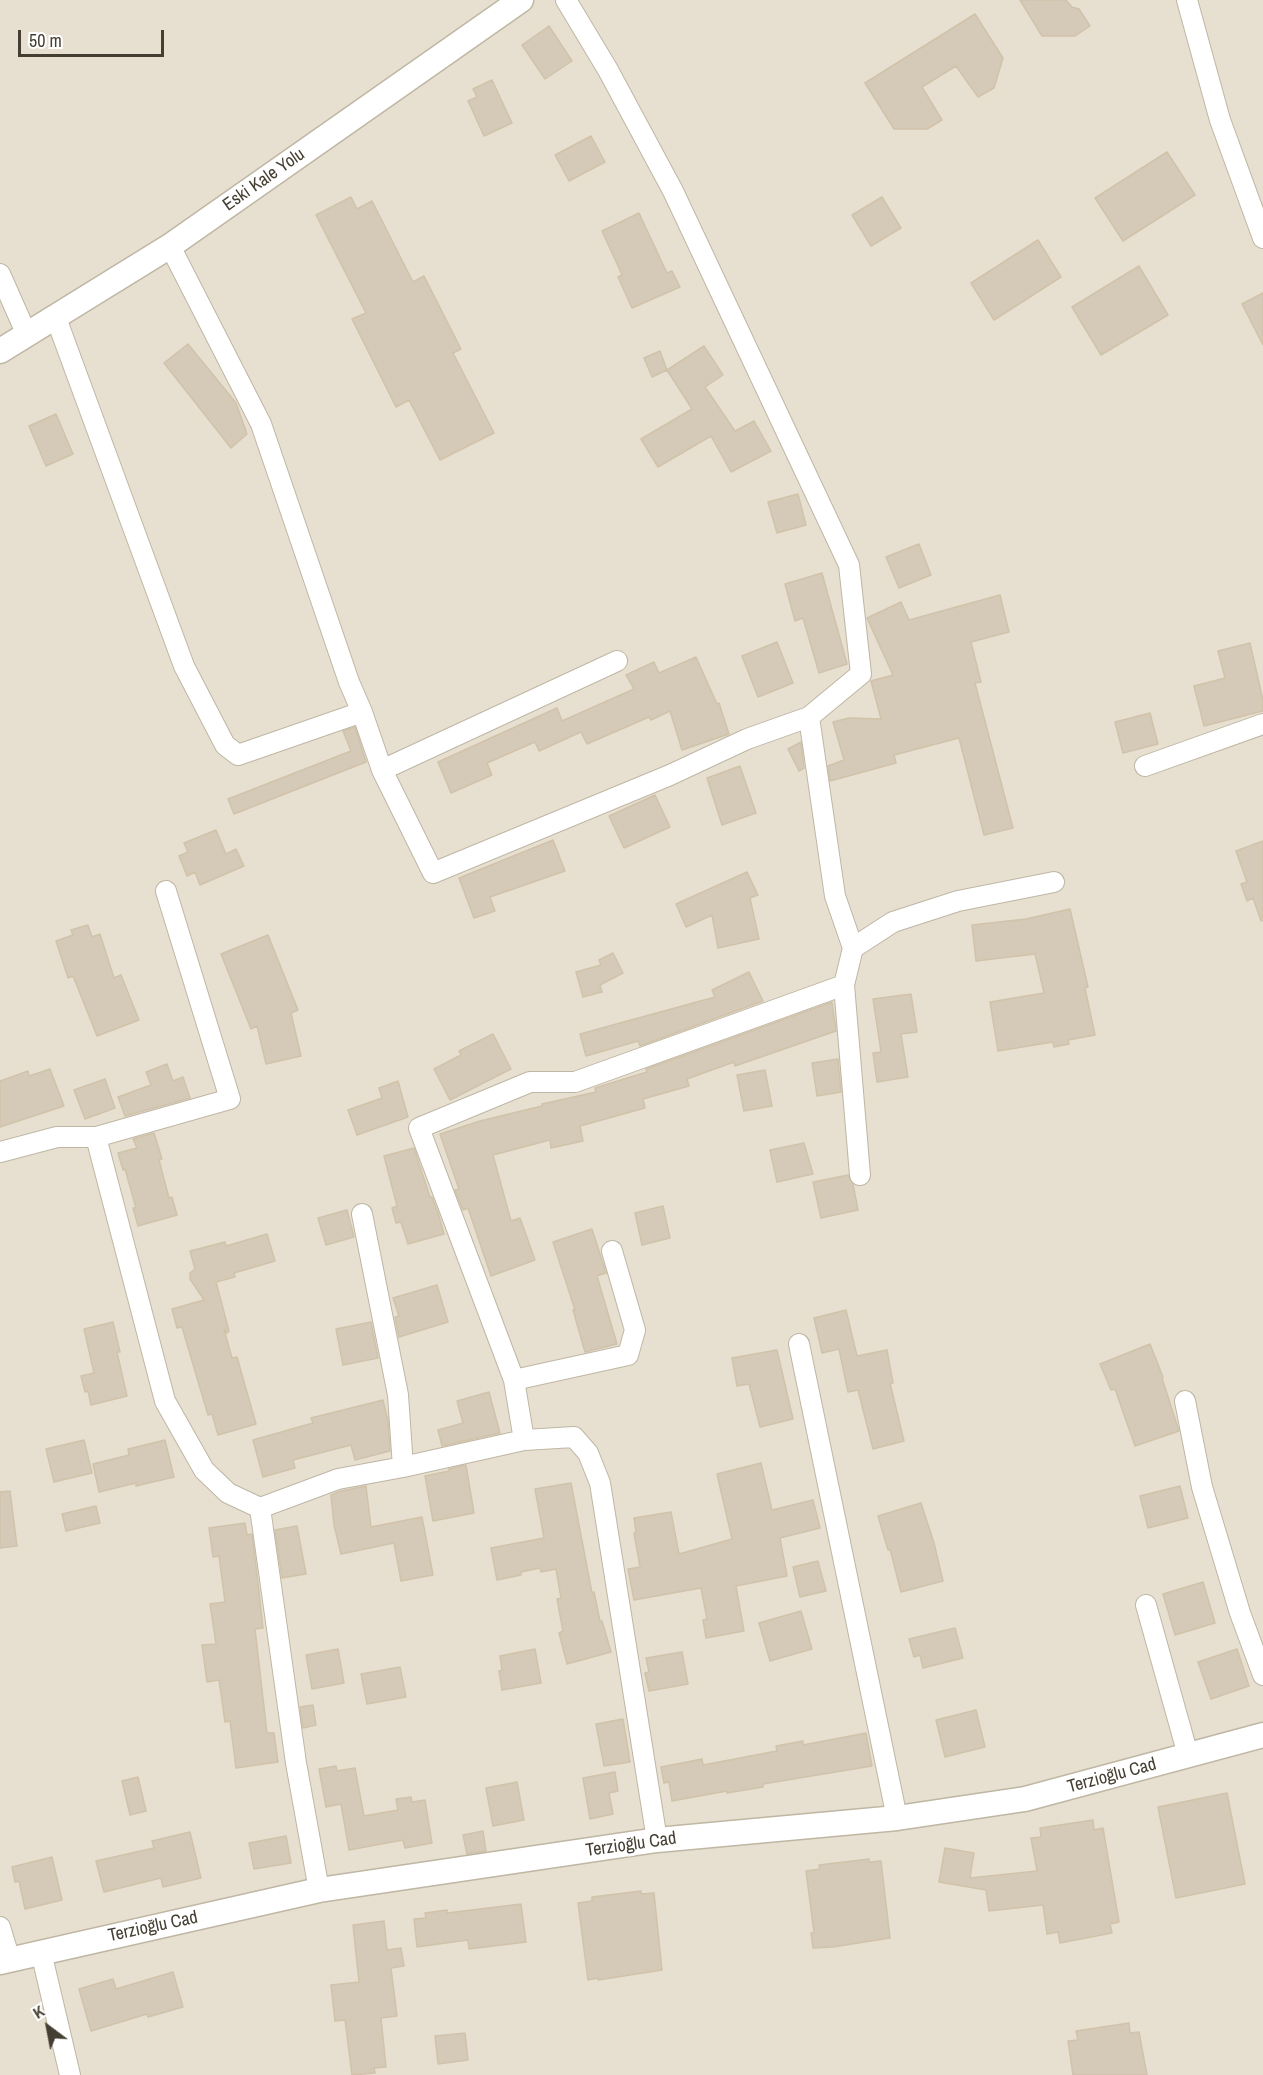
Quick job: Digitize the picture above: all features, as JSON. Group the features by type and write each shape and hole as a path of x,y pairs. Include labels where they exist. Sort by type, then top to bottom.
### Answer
{"street":[{"name":"Eski Kale Yolu","path":"0,351 170,246 521,0"},
{"path":"170,246 261,424 349,682 382,770 432,873 670,775 747,739 809,717 861,674 849,565 673,191 608,70 566,0"},
{"path":"1187,0 1220,120 1263,238"},
{"path":"0,274 27,335"},
{"path":"56,318 184,666 225,745 238,755 362,712"},
{"path":"382,770 617,661"},
{"path":"809,717 835,896 854,948 844,985 860,1175"},
{"path":"1145,766 1263,724"},
{"path":"854,948 893,922 958,902 1054,882"},
{"path":"0,1152 57,1137 96,1137 230,1099 166,891"},
{"path":"524,1440 514,1380 419,1128 530,1082 575,1082 844,985"},
{"path":"96,1137 165,1401 204,1470 228,1493 260,1508 338,1479 524,1440 574,1437 588,1453 600,1483 657,1840"},
{"path":"362,1214 398,1395 403,1467"},
{"path":"514,1380 628,1355 635,1330 612,1251"},
{"path":"800,1344 897,1818"},
{"path":"1185,1401 1202,1487 1240,1613 1263,1675"},
{"path":"260,1508 296,1763 319,1890"},
{"path":"1146,1605 1188,1755"},
{"name":"Terzioğlu Cad","path":"5,1961 319,1890 657,1840 897,1818 1024,1799 1263,1735"},
{"path":"0,1927 5,1961"},
{"path":"41,1952 70,2075"}],"shaded area":[{"path":"0,0 1263,0 1263,2075 0,2075"}],"building":[{"path":"1020,0 1066,0 1072,7 1079,9 1090,26 1075,36 1042,36"},
{"path":"975,14 1003,58 994,88 978,97 956,66 922,87 942,120 927,129 894,129 865,83"},
{"path":"549,26 572,61 545,79 522,45"},
{"path":"492,80 512,123 484,136 468,101 477,97 473,89"},
{"path":"591,136 605,162 569,181 555,155"},
{"path":"1167,152 1195,195 1123,241 1095,198"},
{"path":"351,197 357,209 372,201 413,282 424,276 461,349 453,353 494,433 440,460 409,400 396,407 352,319 366,313 316,215"},
{"path":"882,197 901,228 871,246 852,215"},
{"path":"639,213 667,273 672,271 680,287 632,308 618,277 622,275 602,231"},
{"path":"1038,240 1061,277 994,320 971,283"},
{"path":"1139,266 1168,315 1101,355 1072,307"},
{"path":"1263,293 1263,345 1242,304"},
{"path":"188,344 236,403 247,434 231,448 164,363"},
{"path":"704,346 723,375 705,387 735,431 754,421 771,451 731,472 711,436 658,467 641,439 692,409 667,370"},
{"path":"660,351 667,370 652,377 644,358"},
{"path":"56,414 73,454 46,466 29,426"},
{"path":"798,494 806,525 777,533 768,502"},
{"path":"919,544 931,575 899,588 886,557"},
{"path":"822,573 847,664 819,673 803,618 795,621 785,584"},
{"path":"1000,595 1009,632 971,642 981,682 975,683 1013,828 984,835 959,738 894,755 896,763 830,781 828,766 844,760 833,722 849,718 881,719 871,681 893,675 867,618 901,602 909,620"},
{"path":"777,642 793,683 758,697 742,656"},
{"path":"1250,643 1263,700 1263,711 1204,726 1194,686 1225,678 1218,651"},
{"path":"696,657 717,704 719,703 729,734 682,750 670,711 651,720 649,717 587,744 581,732 539,751 535,742 487,763 492,775 451,793 438,762 557,708 562,721 634,689 626,675 654,662 659,673"},
{"path":"1150,713 1158,744 1123,753 1115,722"},
{"path":"355,727 366,762 234,814 228,799 351,751 343,731"},
{"path":"801,742 804,768 799,771 788,749"},
{"path":"740,766 756,813 722,825 707,778"},
{"path":"655,795 670,827 624,848 609,816"},
{"path":"216,830 226,854 236,849 244,866 200,885 195,872 187,876 179,856 188,852 184,843"},
{"path":"553,840 565,871 490,897 495,911 474,918 459,878"},
{"path":"1263,841 1263,920 1261,921 1253,898 1247,901 1241,884 1247,882 1236,851"},
{"path":"747,872 758,895 750,898 759,939 718,948 712,915 686,927 676,904"},
{"path":"1070,909 1088,987 1085,988 1095,1035 1068,1040 1069,1044 1054,1047 1053,1042 998,1051 990,1002 1044,993 1035,954 976,961 972,925 1026,919"},
{"path":"88,925 92,937 100,934 114,978 121,975 139,1020 97,1036 73,976 68,978 56,941 73,935 71,930"},
{"path":"268,935 298,1010 291,1013 301,1056 266,1064 257,1026 251,1029 221,954"},
{"path":"613,953 623,973 600,985 602,992 583,997 576,972 601,965 599,960"},
{"path":"749,972 763,1001 640,1046 638,1041 586,1056 580,1034 715,997 712,990"},
{"path":"911,994 917,1032 901,1034 908,1077 877,1082 873,1053 881,1052 873,999"},
{"path":"832,1002 836,1031 735,1066 734,1062 687,1079 689,1086 643,1099 645,1108 580,1126 583,1141 551,1148 550,1140 493,1155 511,1221 520,1218 535,1260 491,1276 468,1208 463,1210 455,1190 459,1189 440,1134 480,1121 542,1106 542,1104 596,1092 595,1088 647,1072 646,1069"},
{"path":"493,1034 511,1069 450,1100 434,1069 461,1055 459,1051"},
{"path":"838,1059 841,1092 817,1096 812,1063"},
{"path":"167,1064 173,1081 183,1077 190,1098 125,1116 118,1097 151,1085 146,1072"},
{"path":"50,1069 64,1106 0,1127 0,1081 28,1071 29,1076"},
{"path":"765,1070 772,1106 744,1111 737,1075"},
{"path":"105,1079 115,1108 85,1119 74,1090"},
{"path":"398,1081 408,1117 357,1135 348,1110 382,1098 379,1088"},
{"path":"154,1133 162,1159 159,1160 169,1198 172,1197 177,1215 138,1226 133,1208 136,1208 118,1153 137,1148 133,1139"},
{"path":"804,1143 813,1174 777,1182 770,1150"},
{"path":"414,1148 444,1234 408,1244 401,1222 396,1223 392,1208 397,1206 384,1156"},
{"path":"848,1175 853,1184 858,1210 821,1218 813,1182"},
{"path":"663,1206 670,1238 642,1245 635,1213"},
{"path":"347,1210 354,1237 326,1245 318,1218"},
{"path":"592,1229 606,1273 597,1276 617,1344 585,1352 573,1310 575,1310 553,1242"},
{"path":"267,1234 275,1261 234,1273 235,1277 216,1282 229,1331 227,1333 224,1329 232,1358 237,1357 256,1424 218,1435 212,1414 208,1415 182,1327 177,1328 172,1309 204,1300 190,1279 190,1273 195,1269 190,1251 225,1242 226,1246"},
{"path":"437,1285 448,1322 399,1337 395,1317 399,1316 393,1298"},
{"path":"846,1310 857,1356 887,1350 893,1383 890,1383 904,1441 873,1449 858,1390 848,1392 839,1349 822,1353 814,1318"},
{"path":"113,1322 127,1396 91,1405 81,1376 94,1373 84,1329"},
{"path":"371,1322 378,1358 343,1365 336,1329"},
{"path":"1150,1344 1163,1377 1179,1431 1135,1446 1115,1389 1111,1390 1100,1364"},
{"path":"777,1350 793,1419 760,1427 749,1384 737,1386 732,1358"},
{"path":"489,1392 500,1433 442,1446 438,1430 463,1423 457,1401"},
{"path":"383,1400 388,1421 390,1451 355,1460 351,1445 293,1460 295,1468 263,1477 253,1440 313,1423 311,1418"},
{"path":"84,1440 92,1473 54,1482 46,1449"},
{"path":"165,1440 174,1477 99,1492 93,1464 129,1455 128,1449"},
{"path":"761,1463 772,1510 813,1500 820,1528 780,1538 787,1576 736,1586 744,1631 706,1638 703,1620 707,1619 701,1588 634,1600 628,1569 640,1567 634,1533 636,1533 634,1518 671,1512 679,1554 732,1539 717,1474"},
{"path":"466,1465 474,1513 433,1521 425,1476"},
{"path":"571,1483 592,1593 594,1592 600,1621 602,1621 611,1652 567,1664 559,1633 563,1631 557,1599 561,1598 556,1569 541,1572 540,1568 497,1580 491,1548 544,1538 535,1489"},
{"path":"366,1486 371,1527 422,1517 433,1575 401,1581 394,1543 341,1554 334,1525 331,1495"},
{"path":"1180,1486 1188,1518 1148,1528 1140,1496"},
{"path":"10,1491 17,1546 0,1548 0,1492"},
{"path":"921,1503 943,1581 901,1592 890,1549 888,1550 878,1516"},
{"path":"96,1506 100,1523 66,1531 62,1514"},
{"path":"245,1523 247,1535 252,1534 263,1628 255,1629 267,1733 274,1733 278,1762 236,1768 230,1721 225,1722 219,1680 207,1682 202,1645 216,1644 210,1604 225,1602 219,1556 213,1557 209,1528"},
{"path":"297,1526 306,1574 282,1578 275,1530"},
{"path":"818,1561 826,1591 800,1597 793,1567"},
{"path":"1203,1582 1215,1623 1175,1635 1163,1594"},
{"path":"801,1611 812,1649 770,1661 759,1623"},
{"path":"955,1628 963,1658 923,1668 920,1655 914,1657 909,1639"},
{"path":"338,1649 344,1683 312,1689 306,1655"},
{"path":"535,1649 541,1683 502,1690 499,1671 502,1670 500,1656"},
{"path":"1237,1649 1249,1686 1211,1699 1198,1662"},
{"path":"682,1652 688,1684 649,1691 645,1673 649,1672 646,1658"},
{"path":"400,1667 406,1697 367,1704 361,1674"},
{"path":"313,1705 316,1725 303,1728 300,1707"},
{"path":"976,1710 985,1747 945,1757 936,1720"},
{"path":"623,1719 630,1762 604,1766 596,1724"},
{"path":"866,1733 872,1766 763,1784 763,1787 672,1801 669,1782 664,1783 661,1767 702,1759 703,1765 777,1751 776,1746 803,1741 803,1745"},
{"path":"336,1766 337,1771 355,1768 364,1816 398,1810 396,1799 411,1797 412,1802 425,1800 432,1843 405,1848 403,1840 349,1850 341,1804 326,1807 319,1769"},
{"path":"615,1772 618,1791 609,1793 613,1814 590,1819 583,1778"},
{"path":"138,1777 146,1811 130,1815 122,1781"},
{"path":"517,1782 524,1820 493,1826 486,1788"},
{"path":"1227,1793 1245,1884 1176,1898 1158,1807"},
{"path":"1093,1820 1094,1830 1103,1828 1119,1922 1110,1924 1112,1933 1060,1943 1058,1932 1047,1934 1043,1905 989,1911 986,1890 939,1882 945,1848 974,1853 970,1878 1037,1871 1031,1838 1041,1837 1040,1828"},
{"path":"483,1831 486,1851 467,1854 463,1835"},
{"path":"190,1832 201,1878 163,1887 161,1878 104,1892 96,1861 154,1848 152,1841"},
{"path":"286,1836 291,1863 254,1869 249,1843"},
{"path":"52,1857 62,1900 25,1909 19,1881 15,1882 12,1867"},
{"path":"869,1859 869,1862 881,1861 890,1938 813,1948 811,1933 814,1933 806,1871 820,1869 819,1865"},
{"path":"641,1891 641,1894 654,1893 662,1970 588,1980 578,1903 592,1901 592,1897"},
{"path":"521,1904 526,1942 469,1949 468,1940 417,1947 414,1919 426,1918 425,1913 447,1910 447,1913"},
{"path":"384,1921 387,1950 401,1948 404,1966 391,1968 397,2016 381,2018 386,2067 374,2068 375,2073 352,2075 345,2020 335,2021 331,1985 359,1982 353,1925"},
{"path":"173,1972 183,2007 148,2017 147,2014 91,2031 79,1989 113,1979 116,1989"},
{"path":"1129,2023 1130,2033 1139,2032 1147,2075 1073,2075 1068,2041 1078,2040 1076,2031"},
{"path":"465,2033 468,2060 438,2064 435,2036"}]}
